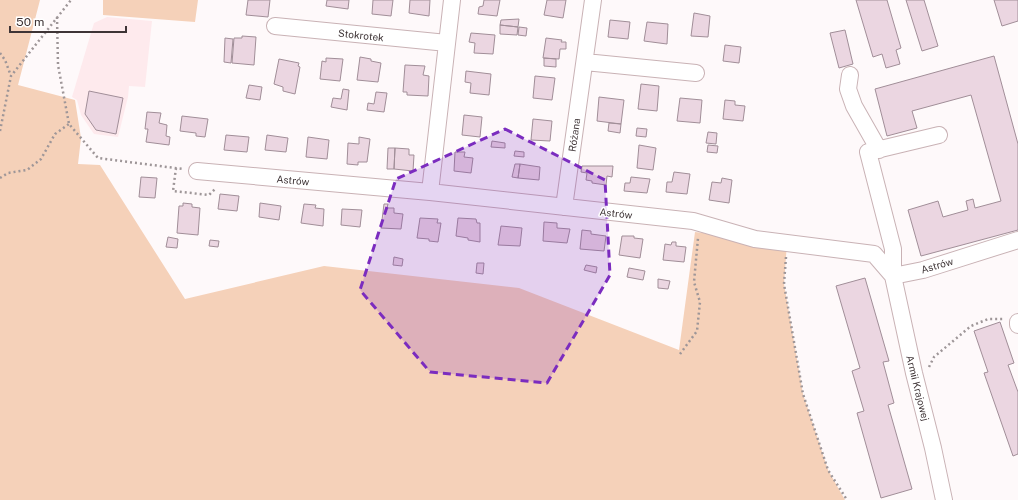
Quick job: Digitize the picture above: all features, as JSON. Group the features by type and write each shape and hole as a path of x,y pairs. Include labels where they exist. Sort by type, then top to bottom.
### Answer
{"street":[{"path":"430,192 452,0"},
{"name":"Różana","path":"564,207 593,0"},
{"name":"Stokrotek","path":"275,26 447,43"},
{"path":"585,62 696,73"},
{"path":"850,75 848,89 854,106 879,150 939,135"},
{"name":"Armii Krajowej","path":"879,150 868,152 893,249 893,276 944,500"},
{"name":"Astrów","path":"197,171 430,192 693,221 755,239 874,254 893,276 923,270 1018,240"}],"path":[{"path":"0,131 11,76 71,0"},
{"path":"57,18 58,65 69,124 98,158 197,171"},
{"path":"0,53 11,76"},
{"path":"0,178 8,173 27,170 41,159 55,134 69,124"},
{"path":"680,354 697,331 700,302 694,282 699,238 696,231"},
{"path":"787,243 784,284 803,394 828,470 847,500"},
{"path":"914,373 927,370 934,357 971,326 988,319 1006,318 1018,323"}],"highlighted area":[{"path":"505,129 605,180 610,275 547,383 430,372 360,290 396,179"}],"shaded area":[{"path":"0,0 40,0 18,85 75,100 81,138 78,164 100,165 185,299 324,266 519,288 679,350 695,232 787,243 784,284 803,394 828,470 845,500 0,500"},
{"path":"103,0 198,0 195,22 103,15"},
{"path":"107,17 152,21 145,87 129,86 128,97 118,137 94,134 81,115 77,100 72,97 94,23"}],"building":[{"path":"248,0 270,0 268,17 246,15"},
{"path":"327,0 349,0 348,9 326,6"},
{"path":"373,0 393,0 391,16 372,14"},
{"path":"410,0 430,0 429,16 409,13"},
{"path":"484,0 500,0 497,16 478,14 479,7 483,6"},
{"path":"547,0 566,0 563,18 544,15"},
{"path":"856,0 887,0 901,48 896,50 900,64 886,68 882,54 873,57"},
{"path":"906,0 924,0 938,46 922,51"},
{"path":"994,0 1018,0 1018,21 1002,26"},
{"path":"694,13 710,16 708,37 691,36"},
{"path":"519,19 518,27 500,25 501,20"},
{"path":"610,20 630,22 628,39 608,37"},
{"path":"647,22 668,24 667,44 644,41"},
{"path":"500,25 518,27 517,35 500,34"},
{"path":"519,27 527,28 526,36 518,35"},
{"path":"845,30 853,64 839,68 830,33"},
{"path":"471,33 495,35 493,54 474,53 475,43 469,42"},
{"path":"242,36 256,37 254,65 232,63 234,38 242,38"},
{"path":"225,38 233,39 231,63 224,62"},
{"path":"546,38 566,42 566,49 560,49 559,59 543,58"},
{"path":"725,45 741,47 739,63 723,61"},
{"path":"994,56 1018,144 1018,230 921,256 908,210 938,201 943,217 968,210 966,201 973,199 975,208 1001,201 971,95 912,111 917,128 887,136 875,89"},
{"path":"360,57 381,63 378,82 357,80"},
{"path":"326,58 343,59 340,81 320,79 322,61 326,62"},
{"path":"544,58 556,59 556,67 544,66"},
{"path":"279,59 299,63 298,66 300,67 295,94 283,91 283,87 274,84"},
{"path":"405,65 425,66 423,75 429,76 428,96 407,95 407,92 403,92"},
{"path":"466,71 491,74 489,95 470,93 471,83 465,82"},
{"path":"535,76 555,78 552,100 533,98"},
{"path":"641,84 659,86 657,111 638,109"},
{"path":"249,85 262,87 260,100 246,98"},
{"path":"343,89 349,90 347,110 331,107 333,98 341,99"},
{"path":"89,91 123,98 116,134 96,130 85,114"},
{"path":"376,92 387,93 384,112 367,110 368,103 374,104"},
{"path":"599,97 624,100 621,124 597,121"},
{"path":"680,98 702,100 700,123 677,121"},
{"path":"725,100 735,101 735,105 745,106 743,121 723,119"},
{"path":"147,112 161,113 159,123 167,125 166,136 170,137 169,145 146,142 148,129 145,129"},
{"path":"464,115 482,117 480,137 462,135"},
{"path":"182,116 208,119 205,137 196,136 196,133 180,131"},
{"path":"533,119 552,121 550,141 531,140"},
{"path":"609,123 621,124 620,133 608,131"},
{"path":"637,128 647,129 646,137 636,136"},
{"path":"708,132 717,133 716,144 706,143"},
{"path":"226,135 249,137 247,152 224,150"},
{"path":"267,135 288,138 286,152 265,150"},
{"path":"308,137 329,140 327,159 306,157"},
{"path":"359,137 370,139 367,162 358,162 358,165 347,164 348,143 359,144"},
{"path":"492,141 505,143 505,148 491,147"},
{"path":"639,145 656,148 653,170 637,168"},
{"path":"708,145 718,146 717,153 707,152"},
{"path":"388,148 395,148 394,169 387,169"},
{"path":"395,148 409,149 409,155 414,155 413,171 394,169"},
{"path":"515,151 524,152 524,157 514,156"},
{"path":"455,152 465,152 464,157 473,158 471,173 454,171"},
{"path":"515,164 520,164 518,178 512,177"},
{"path":"520,164 540,167 539,180 518,178"},
{"path":"582,166 613,166 612,177 607,176 606,185 592,183 592,181 586,180 587,173 581,172"},
{"path":"674,172 690,174 687,194 666,192 667,182 672,182"},
{"path":"141,177 157,178 155,198 139,197"},
{"path":"631,177 650,179 647,193 624,191 625,183 630,183"},
{"path":"722,178 732,180 729,203 709,200 712,182 721,183"},
{"path":"220,194 239,196 237,211 218,209"},
{"path":"183,203 192,204 192,207 200,208 198,235 177,233 179,206 183,206"},
{"path":"260,203 281,206 279,220 259,217"},
{"path":"304,204 316,205 315,208 324,209 323,226 301,223"},
{"path":"384,204 388,204 387,208 394,208 394,213 403,214 401,229 381,228"},
{"path":"342,209 362,210 360,227 341,225"},
{"path":"420,218 438,219 437,223 441,223 438,242 429,241 429,239 417,238"},
{"path":"458,218 476,219 477,223 480,223 480,242 456,236"},
{"path":"544,222 557,223 557,228 570,229 567,243 543,241"},
{"path":"501,226 522,228 520,246 498,245"},
{"path":"582,230 591,231 591,234 606,236 604,251 580,249"},
{"path":"622,236 634,236 634,238 643,239 640,258 619,255"},
{"path":"168,237 178,239 177,248 166,247"},
{"path":"210,240 219,241 218,247 209,246"},
{"path":"672,242 676,242 676,246 686,247 684,262 663,260 665,244 671,245"},
{"path":"394,257 403,259 402,266 393,265"},
{"path":"477,263 484,263 483,274 476,273"},
{"path":"586,265 597,267 596,273 584,270"},
{"path":"629,268 645,271 643,280 627,277"},
{"path":"865,278 889,361 883,362 894,403 888,405 912,489 881,498 857,413 864,411 852,371 860,368 836,286"},
{"path":"658,279 670,281 668,289 658,288"},
{"path":"1000,322 1014,363 1008,365 1018,392 1018,454 1013,456 984,373 988,372 974,331"}]}
